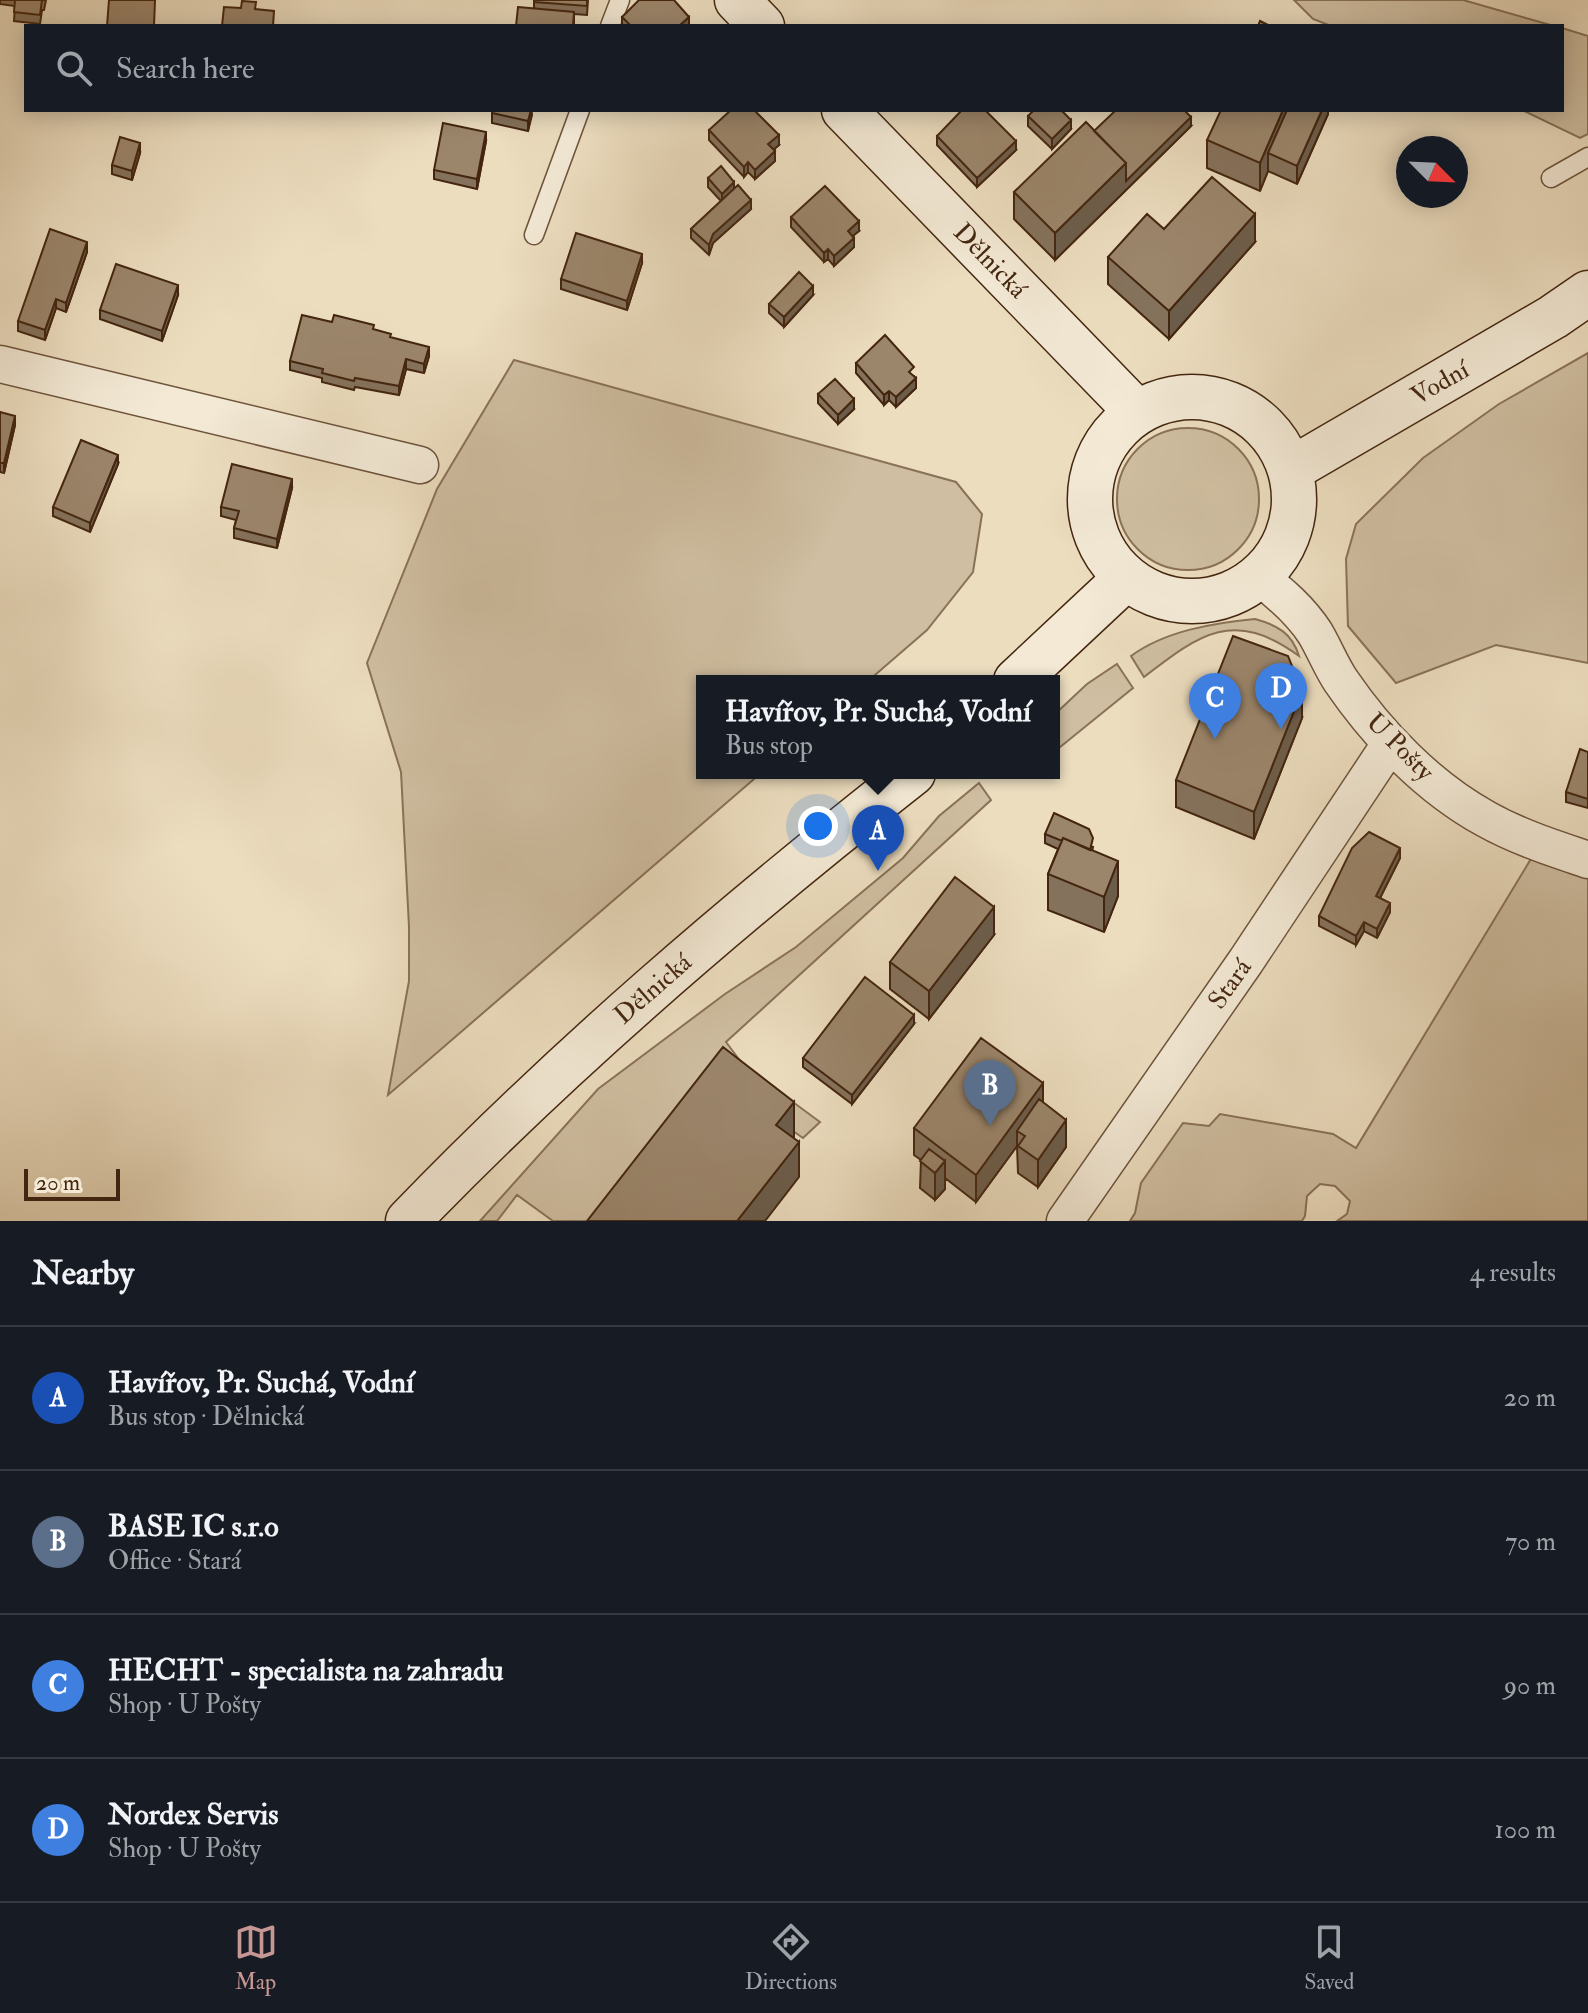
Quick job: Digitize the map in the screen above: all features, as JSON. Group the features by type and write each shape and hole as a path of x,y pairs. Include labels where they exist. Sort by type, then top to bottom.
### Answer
{"main road":[{"path":"737,0 760,24"},
{"name":"Dělnická","path":"846,112 1137,412"},
{"name":"Vodní","path":"1290,470 1553,317 1588,293"},
{"path":"1182,397 1205,397 1228,403 1249,414 1267,429 1281,448 1290,470 1295,499 1291,528 1278,555 1259,577 1235,592 1207,601 1178,601 1150,593 1126,578 1105,553 1093,524 1090,492 1097,461 1113,434 1137,412 1159,402 1182,397"},
{"path":"1022,675 1126,578"},
{"name":"Dělnická","path":"408,1221 454,1173 627,1010 809,854 905,779"}],"street":[{"path":"0,364 420,465"},
{"name":"U Pošty","path":"1259,577 1289,601 1313,631 1340,680 1390,744 1438,785 1485,818 1540,844 1588,860"},
{"name":"Stará","path":"1065,1221 1246,961 1390,744"}],"lane":[{"path":"611,24 620,0"},
{"path":"534,235 579,112"},
{"path":"1551,178 1588,157"}],"shaded area":[{"path":"1294,0 1463,0 1547,24 1326,24 1313,19"},
{"path":"1564,29 1588,36 1588,134 1580,138 1526,112 1564,112"},
{"path":"1588,353 1588,663 1496,645 1396,683 1348,626 1346,559 1356,524 1423,458 1499,404"},
{"path":"514,360 956,482 982,514 973,572 927,630 875,675 696,675 696,779 754,779 388,1095 409,981 409,927 401,772 367,663 437,489"},
{"path":"1188,428 1215,434 1238,449 1253,472 1259,499 1253,526 1238,549 1215,564 1188,570 1161,564 1138,549 1123,526 1117,499 1123,472 1138,449 1161,434"},
{"path":"1255,619 1283,631 1299,656 1276,641 1236,630 1218,632 1200,639 1144,677 1131,656 1174,634"},
{"path":"1117,664 1133,688 1060,747 1060,709 1087,684"},
{"path":"979,783 991,800 726,1042 744,1066 820,1122 803,1138 723,1082 614,1221 553,1221 517,1195 497,1221 480,1221 598,1089 725,994 796,947 903,858 939,816"},
{"path":"1540,844 1588,860 1588,1221 1337,1221 1347,1214 1350,1201 1335,1186 1320,1184 1307,1196 1302,1221 1130,1221 1135,1213 1141,1183 1183,1123 1209,1126 1220,1114 1333,1134 1356,1148"}],"building":[{"path":"15,0 42,0 40,15 14,12"},
{"path":"109,0 155,0 154,24 107,24"},
{"path":"587,0 587,6 534,2"},
{"path":"639,0 674,0 689,17 681,24 629,24 622,17"},
{"path":"242,1 256,2 255,9 274,11 273,24 222,24 224,7 241,8"},
{"path":"518,7 574,12 573,24 516,24"},
{"path":"492,112 530,112 528,121"},
{"path":"729,112 756,112 779,135 768,144 775,151 755,170 748,162 744,167 709,130"},
{"path":"960,112 987,112 1016,141 977,178 937,136"},
{"path":"1032,112 1063,112 1071,120 1052,139 1028,116"},
{"path":"1114,112 1186,112 1191,117 1126,181 1126,163 1094,131"},
{"path":"1220,112 1282,112 1260,163 1207,140"},
{"path":"1286,112 1321,112 1297,166 1268,153"},
{"path":"1086,122 1126,163 1055,233 1014,192"},
{"path":"443,123 486,132 477,179 434,170"},
{"path":"120,137 140,143 132,171 112,165"},
{"path":"721,166 734,182 722,194 708,178"},
{"path":"1212,177 1255,214 1169,311 1108,257 1147,214 1164,229"},
{"path":"738,185 751,200 713,234 709,245 691,229"},
{"path":"825,186 859,221 848,231 854,238 834,256 828,249 824,253 791,217"},
{"path":"50,229 87,242 66,303 56,299 45,330 18,321"},
{"path":"576,233 642,254 627,301 561,279"},
{"path":"116,264 178,285 162,331 100,310"},
{"path":"799,272 813,286 784,317 769,304"},
{"path":"302,315 332,322 334,315 374,325 373,329 391,334 390,337 429,347 424,364 406,359 399,386 355,378 354,381 290,361"},
{"path":"885,335 914,367 909,372 916,378 896,397 889,391 884,395 856,363"},
{"path":"835,379 854,399 838,415 818,394"},
{"path":"0,412 15,416 4,463 0,463"},
{"path":"81,440 118,455 90,523 53,507"},
{"path":"232,464 292,479 277,539 234,528 239,511 221,507"},
{"path":"1233,636 1288,656 1302,691 1254,812 1176,780"},
{"path":"1580,749 1588,752 1588,799 1566,792"},
{"path":"1054,813 1089,829 1093,838 1090,850 1045,834"},
{"path":"1369,832 1400,848 1376,896 1390,903 1377,929 1364,922 1356,936 1319,916 1352,848"},
{"path":"1063,838 1118,861 1104,897 1048,874"},
{"path":"955,877 994,907 929,991 890,962"},
{"path":"865,977 914,1015 852,1095 803,1058"},
{"path":"981,1038 1043,1083 976,1175 914,1128"},
{"path":"723,1047 794,1102 776,1125 799,1142 737,1221 587,1221"},
{"path":"1039,1099 1066,1120 1038,1160 1018,1146 1025,1136 1017,1131"},
{"path":"929,1149 945,1161 935,1173 920,1161"}],"place":[{"name":"Nordex Servis","path":"1281,729"},
{"name":"HECHT - specialista na zahradu","path":"1215,739"},
{"name":"Havířov, Pr. Suchá, Vodní","path":"878,871"},
{"name":"BASE IC s.r.o","path":"990,1126"}]}
